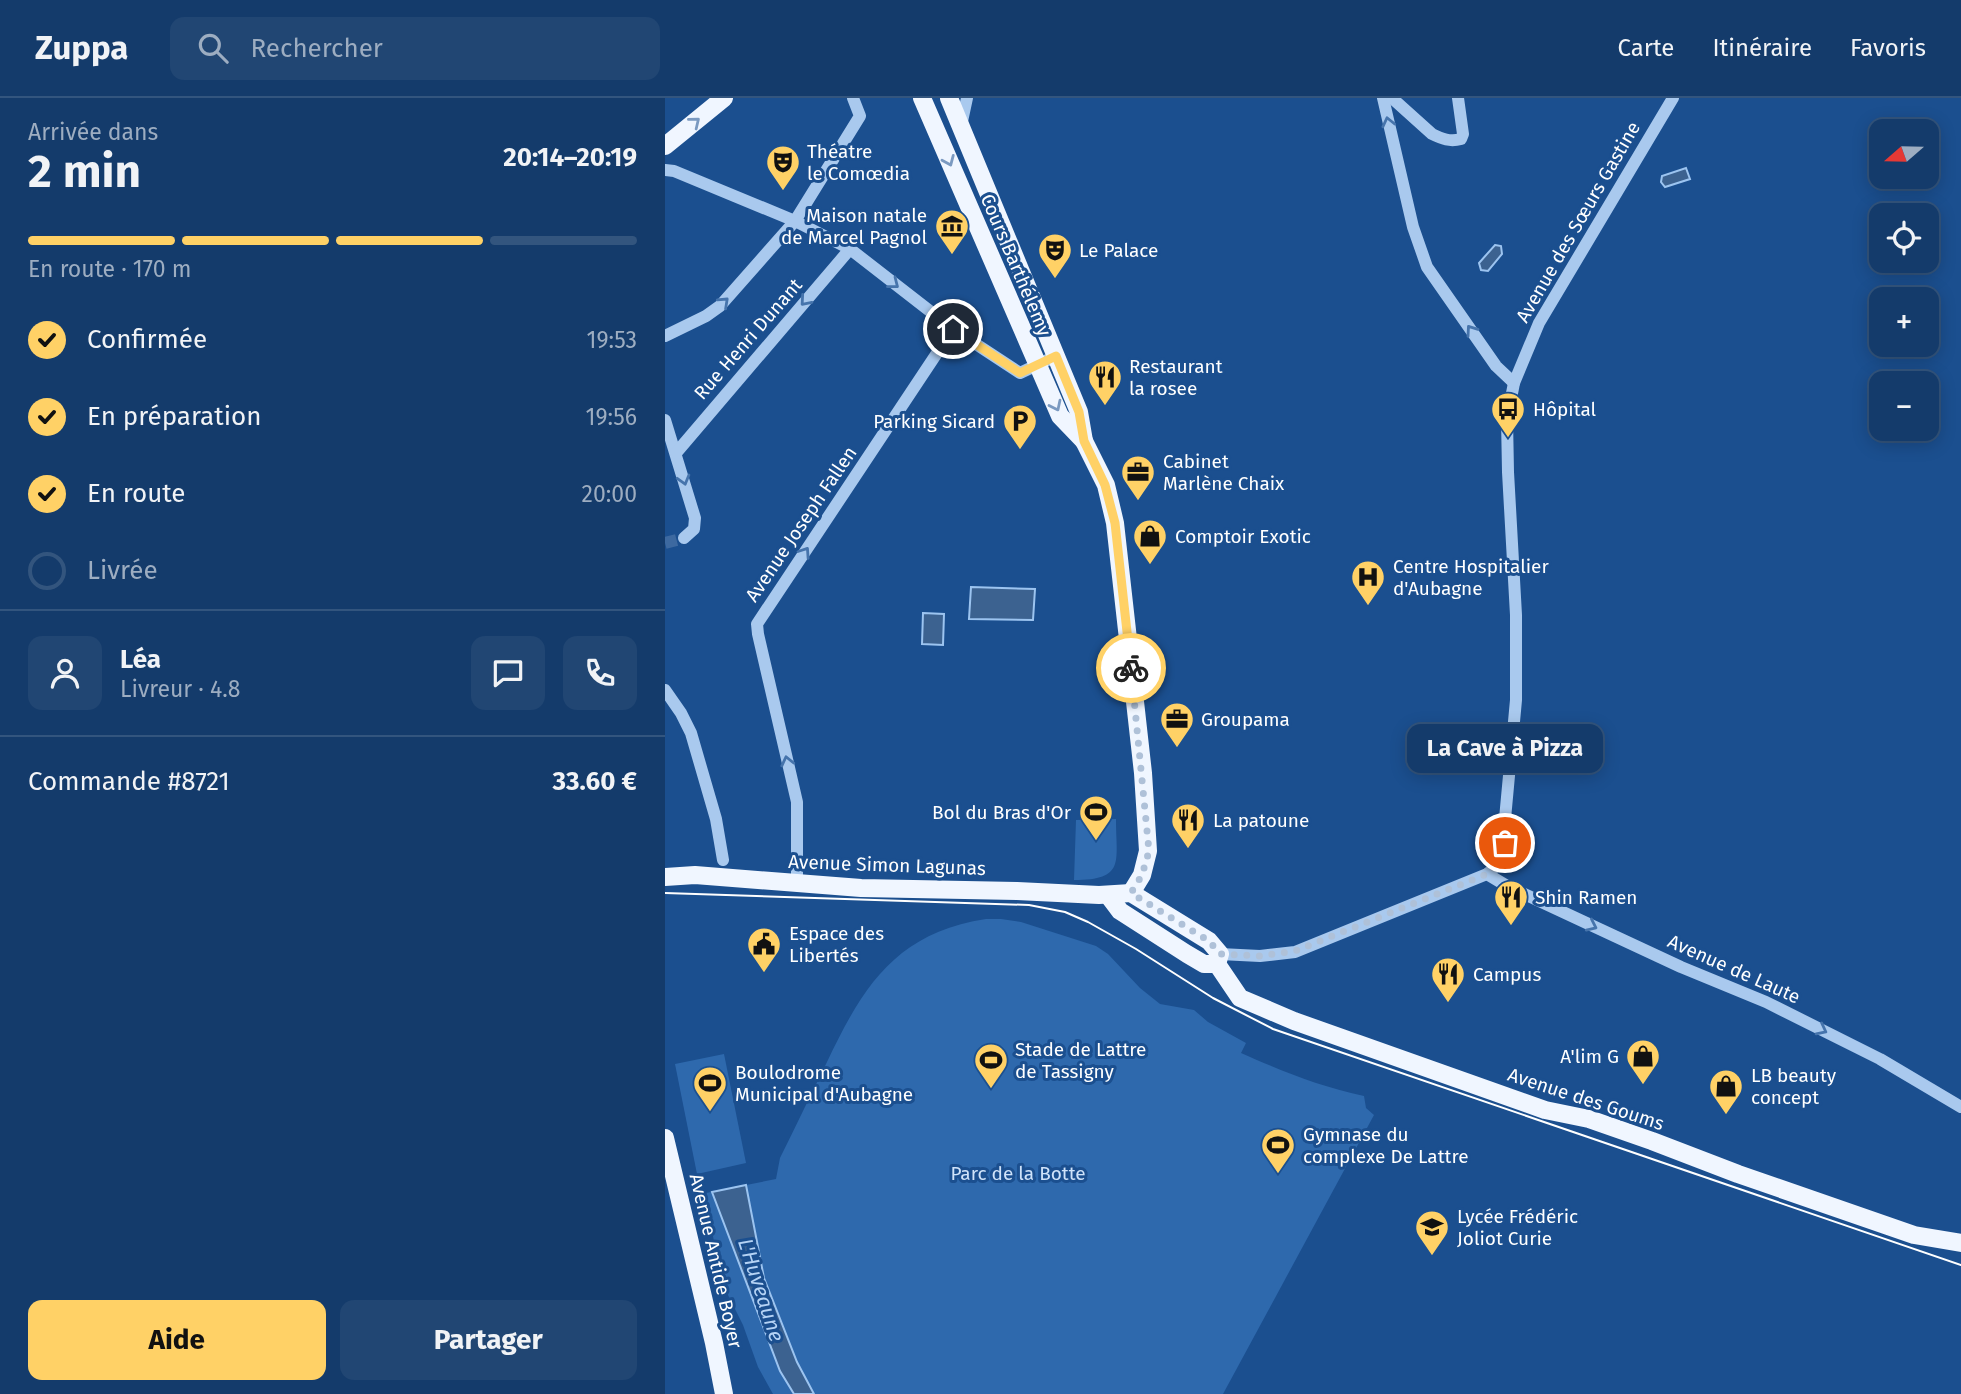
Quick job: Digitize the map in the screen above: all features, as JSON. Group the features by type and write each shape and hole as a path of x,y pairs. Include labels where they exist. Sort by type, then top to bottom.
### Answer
{"main road":[{"path":"665,146 724,98"},
{"name":"Cours Barthélemy","path":"922,98 1060,416 1084,441"},
{"path":"949,98 1079,412 1084,441 1105,485 1115,523 1149,851 1142,875 1131,893"},
{"name":"Avenue Simon Lagunas","path":"665,877 695,875 797,884 1108,895 1131,893"},
{"name":"Avenue des Goums","path":"1131,893 1209,941 1240,998 1294,1021 1545,1110 1589,1119 1642,1137 1738,1174 1914,1235 1961,1243"},
{"path":"1108,895 1120,911 1204,964 1219,959"},
{"name":"Avenue Antide Boyer","path":"665,1138 725,1394"}],"street":[{"path":"665,335 706,316 720,306 795,221 860,116 853,98"},
{"path":"961,127 967,98"},
{"path":"1383,98 1413,227 1427,267 1496,366 1514,383"},
{"path":"1392,98 1432,134 1455,141 1461,139 1463,134 1458,98"},
{"name":"Avenue des Sœurs Gastine","path":"1487,874 1501,862 1505,843 1516,700 1516,615 1507,419 1514,383 1539,323 1673,98"},
{"path":"665,170 674,171 795,221 850,249 953,329 1020,373 1056,356"},
{"name":"Rue Henri Dunant","path":"675,453 850,249"},
{"name":"Avenue Joseph Fallen","path":"797,884 797,802 757,624 953,329"},
{"path":"665,419 695,518 694,528 684,538"},
{"path":"665,690 691,733 716,820 723,860"},
{"path":"1219,959 1295,951 1487,874"},
{"name":"Avenue de Laute","path":"1487,874 1507,886 1681,967 1766,1002 1880,1059 1961,1107"}],"green space":[{"name":"Bol du Bras d'Or","path":"1116,819 1115,866 1103,877 1074,880 1076,820"},
{"name":"Stade de Lattre de Tassigny","path":"986,919 1021,922 1096,946 1108,954 1140,988 1160,1004 1194,1010 1208,1022 1246,1043 1241,1053 1301,1078 1364,1096 1366,1108 1374,1115 1223,1394 773,1394 758,1367 743,1325 720,1279 706,1193 776,1179 780,1158 840,1035 869,987 886,967 906,950 928,937 955,926"},
{"name":"Boulodrome Municipal d'Aubagne","path":"724,1054 746,1163 697,1174 675,1064"}],"water":[{"path":"1686,168 1690,179 1665,187 1661,182 1662,176"},
{"path":"1495,245 1501,246 1502,254 1488,271 1481,270 1479,263"},
{"path":"971,587 1035,589 1033,620 969,619"},
{"path":"923,613 944,614 943,645 922,644"},
{"name":"L'Huveaune","path":"746,1185 764,1278 797,1362 814,1394 794,1394 780,1371 712,1192"}],"tunnel":[{"path":"665,543 684,538"}],"tram line":[{"path":"665,893 1029,905 1065,912 1088,922 1213,998 1273,1029 1961,1265"}],"way so far":[{"path":"1131,668 1149,851 1142,875 1131,893 1209,941 1220,954 1260,956 1295,951 1487,874 1501,862 1505,843"}],"place":[{"name":"Théatre le Comœdia","path":"783,192"},
{"name":"Maison natale de Marcel Pagnol","path":"952,256"},
{"name":"Le Palace","path":"1055,280"},
{"name":"Restaurant la rosee","path":"1105,407"},
{"name":"Hôpital","path":"1508,439"},
{"name":"Parking Sicard","path":"1020,451"},
{"name":"Cabinet Marlène Chaix","path":"1138,502"},
{"name":"Comptoir Exotic","path":"1150,566"},
{"name":"Centre Hospitalier d'Aubagne","path":"1368,607"},
{"name":"Groupama","path":"1177,749"},
{"name":"Bol du Bras d'Or","path":"1096,842"},
{"name":"La Cave à Pizza","path":"1505,843"},
{"name":"La patoune","path":"1188,850"},
{"name":"Shin Ramen","path":"1511,927"},
{"name":"Espace des Libertés","path":"764,974"},
{"name":"Campus","path":"1448,1004"},
{"name":"A'lim G","path":"1643,1086"},
{"name":"Stade de Lattre de Tassigny","path":"991,1090"},
{"name":"Boulodrome Municipal d'Aubagne","path":"710,1113"},
{"name":"LB beauty concept","path":"1726,1116"},
{"name":"Gymnase du complexe De Lattre","path":"1278,1175"},
{"name":"Lycée Frédéric Joliot Curie","path":"1432,1257"}],"route":[{"path":"953,329 1020,373 1056,356 1079,412 1084,441 1105,485 1115,523 1131,668"}],"park label":[{"name":"Parc de la Botte","path":"1018,1173"}]}
